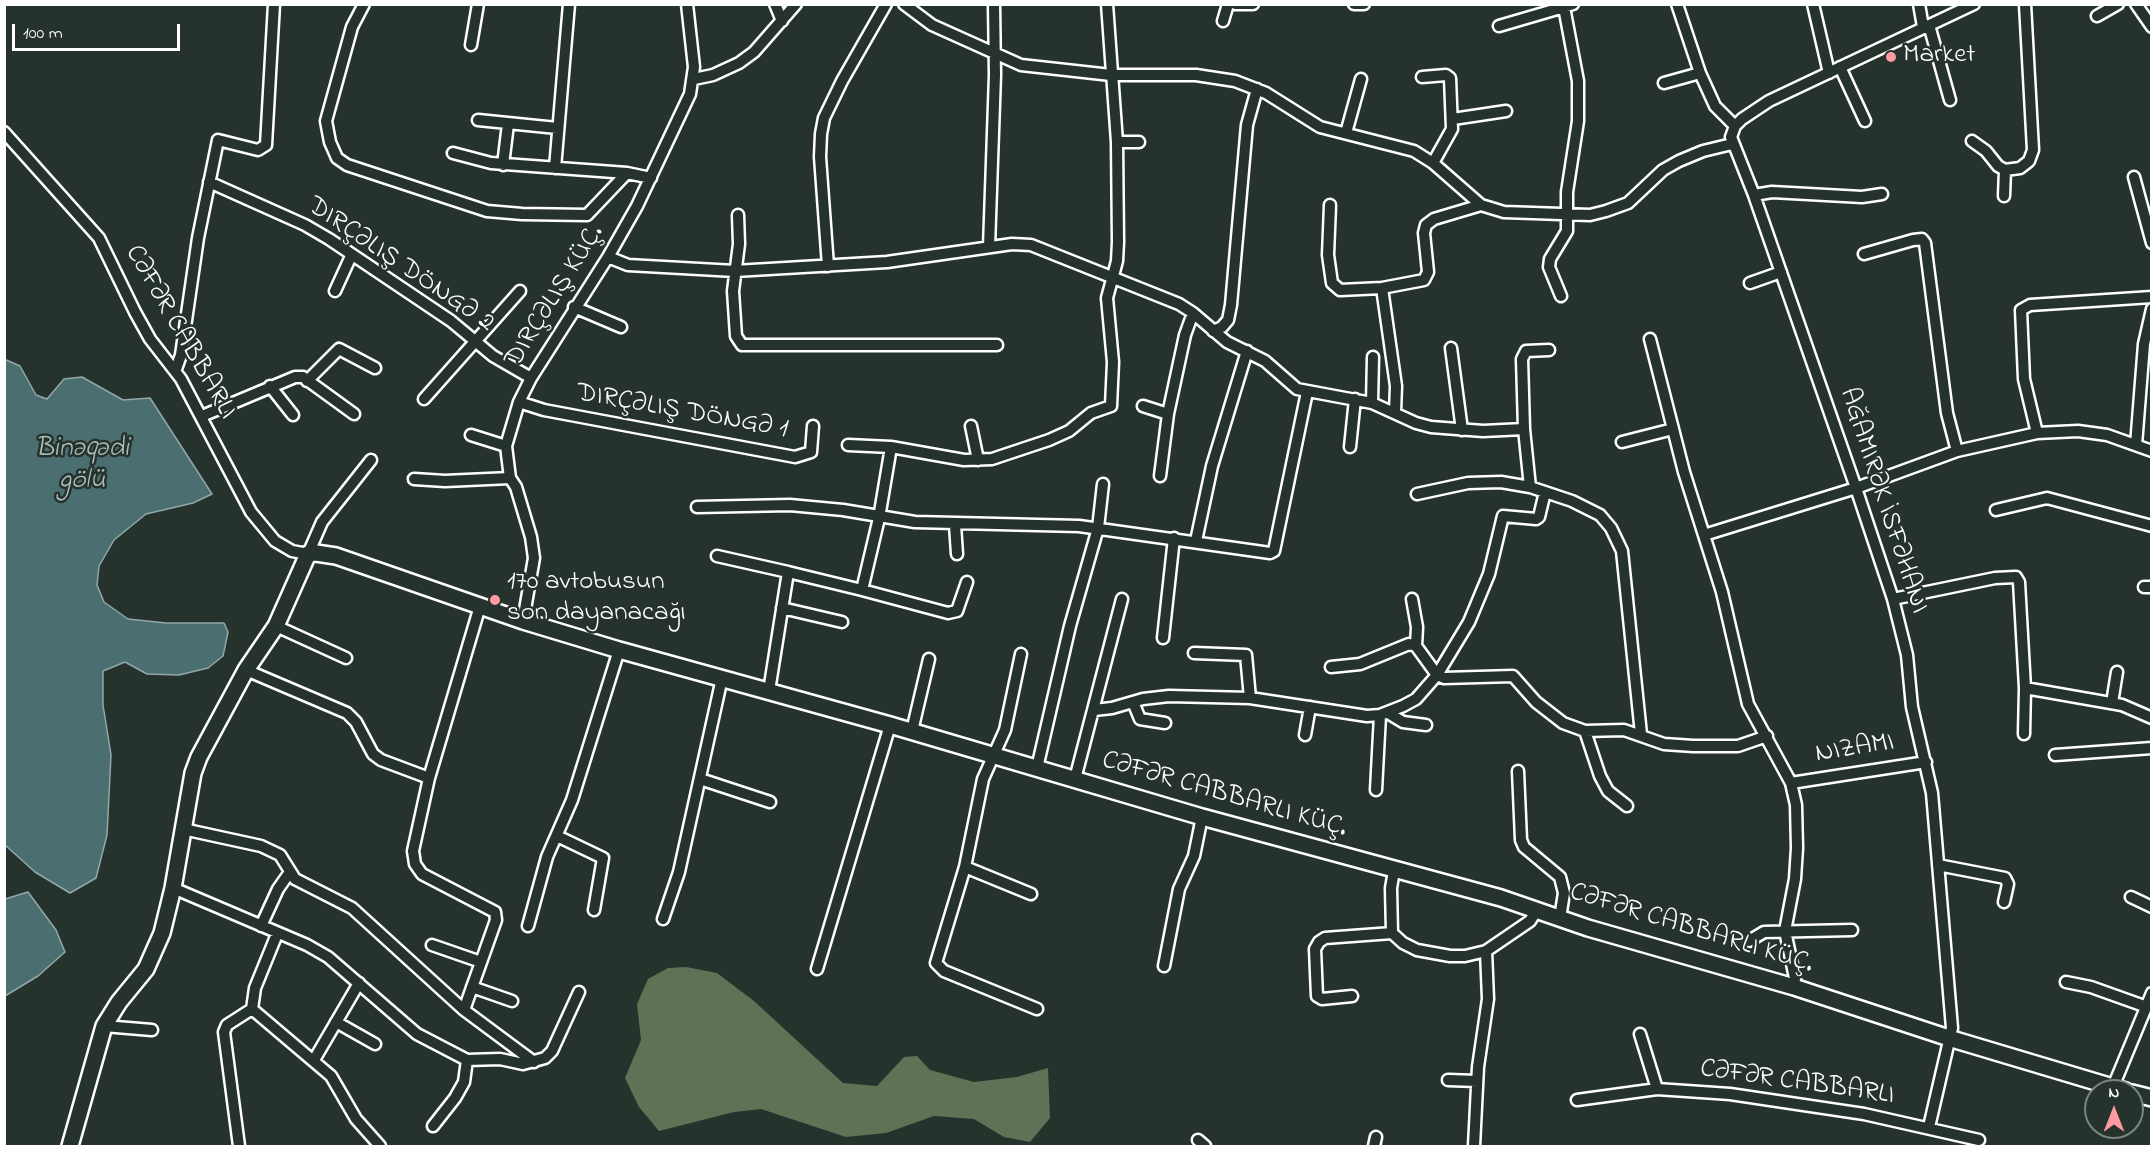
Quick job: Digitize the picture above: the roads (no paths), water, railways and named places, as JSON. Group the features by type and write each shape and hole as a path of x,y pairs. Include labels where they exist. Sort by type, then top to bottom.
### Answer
{"street":[{"path":"176,369 182,355 209,182 218,140 258,150 266,145 274,4"},
{"path":"364,4 352,27 326,121 330,142 337,158 347,165 487,211 522,214 587,215 627,173"},
{"path":"471,45 478,4"},
{"path":"555,168 569,4"},
{"name":"DIRÇƏLIŞ KÜÇ.","path":"523,621 534,558 531,537 516,487 510,478 506,447 519,402 531,378 574,307 608,257 651,178 690,94 694,79 687,4"},
{"path":"775,4 782,21"},
{"path":"694,79 713,75 739,63 754,52 796,4"},
{"path":"828,266 820,157 824,118 886,4"},
{"path":"904,4 932,25 1021,65 1038,69 1111,75 1196,75 1234,81 1257,89 1320,127 1414,151 1433,163 1481,205 1504,212 1590,215 1628,202 1663,170 1679,161 1703,151 1732,144 1732,132 1735,126 1769,101 1974,4"},
{"path":"989,247 995,53 994,4"},
{"path":"848,445 891,447 978,460 1006,456 1069,431 1091,413 1111,406 1113,362 1107,298 1118,251 1117,142 1107,4"},
{"path":"1223,21 1228,4"},
{"path":"1235,4 1253,4"},
{"path":"1354,4 1364,4"},
{"path":"1677,4 1700,73 1715,106 1735,126"},
{"path":"1813,4 1828,73"},
{"path":"1919,4 1950,100"},
{"path":"1972,141 2005,170 2020,168 2029,161 2032,150 2025,4"},
{"path":"2097,16 2118,4"},
{"path":"2136,4 2151,27"},
{"path":"1499,26 1569,6 1579,95 1578,121 1567,192 1567,231 1550,259 1549,267 1561,296"},
{"path":"1840,67 1865,121"},
{"path":"1664,83 1700,73"},
{"path":"1422,77 1446,75 1450,78 1453,119 1449,138 1433,163"},
{"path":"1346,133 1361,79"},
{"path":"1213,331 1222,327 1228,320 1232,305 1248,126 1257,89"},
{"path":"1453,119 1506,111"},
{"path":"478,120 557,128"},
{"path":"503,165 508,124"},
{"path":"4,132 99,238 150,339 176,369 202,416 250,512 275,542 292,550 308,554 336,556 523,621 619,650 912,731 1202,817 1537,910 1794,987 1952,1039 2086,1079"},
{"path":"1117,142 1139,142"},
{"name":"AĞAMIRƏK İSFƏHANI","path":"1732,144 1754,195 1856,488 1893,599 1907,655 1915,725 1926,762 1938,865 1952,1039 1929,1127"},
{"path":"453,153 503,165 627,173 651,178"},
{"path":"2004,196 2005,170"},
{"path":"2134,177 2151,243"},
{"name":"DIRÇƏLIŞ DÖNGƏ 2","path":"209,182 305,225 452,321 507,365 531,378"},
{"path":"1754,195 1772,192 1862,197 1882,194"},
{"path":"1330,205 1328,255 1334,288 1340,290 1382,288 1424,280 1428,272 1424,233 1426,225 1434,219 1481,205"},
{"path":"738,215 739,244 735,271 736,336 742,345 997,345"},
{"path":"1864,254 1913,240 1922,239 1925,243 1947,413 1957,451"},
{"path":"608,257 628,265 735,271 887,262 1012,244 1031,245 1179,304 1227,342 1274,368 1297,389 1372,403 1416,423 1462,430 1524,429"},
{"path":"335,291 351,256"},
{"path":"1750,283 1781,272"},
{"path":"1382,288 1396,386 1395,412"},
{"path":"424,399 520,291"},
{"path":"2037,433 2024,379 2021,310 2030,305 2151,297"},
{"path":"574,307 621,327"},
{"path":"2136,445 2145,344 2151,309"},
{"path":"1160,476 1168,414 1185,335 1193,313"},
{"path":"1650,339 1673,429 1722,592 1748,704 1791,783 1796,805 1795,879 1785,931 1794,987"},
{"path":"1451,348 1462,430"},
{"path":"307,381 339,349 375,368"},
{"path":"1530,487 1520,374 1522,353 1549,350"},
{"path":"1196,541 1215,456 1246,351"},
{"path":"1372,403 1373,357"},
{"path":"202,416 295,377 307,381 354,414"},
{"path":"270,386 293,415"},
{"path":"697,507 790,505 843,510 879,518 955,525 1057,524 1196,541 1264,554 1274,552 1307,392"},
{"path":"1350,447 1355,399"},
{"name":"DIRÇƏLIŞ DÖNGƏ 1","path":"519,402 544,410 795,457 811,452 813,426"},
{"path":"1143,406 1168,414"},
{"path":"971,426 978,460"},
{"path":"1622,442 1673,429"},
{"path":"1704,535 1856,488 1957,451 2037,433 2078,431 2107,435 2151,451"},
{"path":"471,435 506,447"},
{"path":"862,590 879,518 891,447"},
{"path":"70,1146 104,1026 152,959 162,933 174,888 193,773 246,670 276,626 322,522 371,460"},
{"path":"414,479 445,481 510,478"},
{"path":"1417,494 1468,483 1501,482 1530,487 1600,515 1611,528 1622,551 1641,734"},
{"path":"1037,768 1070,626 1098,528 1103,484"},
{"path":"1094,710 1169,696 1250,698 1367,716 1384,714 1416,699 1437,675 1469,622 1494,558 1503,516 1536,519 1539,517 1545,492"},
{"path":"1996,510 2047,498 2151,526"},
{"path":"955,525 957,554"},
{"path":"1163,638 1174,538"},
{"path":"717,556 948,613 957,611 967,582"},
{"path":"769,691 788,572"},
{"path":"1893,599 1995,578 2016,577 2019,582 2025,688 2024,734"},
{"path":"1075,779 1122,599"},
{"path":"1412,599 1417,627 1416,646"},
{"path":"464,1010 496,920 495,912 435,883 422,874 415,864 414,836 480,606"},
{"path":"782,608 842,621"},
{"path":"276,626 346,658"},
{"path":"1331,667 1360,664 1409,644 1416,646 1437,675 1460,680 1513,676 1536,702 1563,723 1585,731 1624,730 1641,734 1664,744 1693,746 1738,746 1767,736"},
{"path":"528,926 547,857 572,800 619,650"},
{"path":"1194,653 1246,655 1250,698"},
{"path":"1021,654 1005,729 983,779 965,867 936,954 936,963 944,971 1037,1009"},
{"path":"912,731 929,659"},
{"path":"246,670 347,713 356,722 373,754 381,760 429,778"},
{"path":"2112,704 2117,672"},
{"path":"663,919 679,872 722,678"},
{"path":"2025,688 2112,704 2137,710 2151,718"},
{"path":"1133,702 1140,718 1165,723"},
{"path":"1305,735 1311,707"},
{"path":"1384,714 1403,722 1426,725"},
{"path":"1376,790 1384,714"},
{"path":"817,969 890,725"},
{"path":"1585,731 1600,776 1608,790 1627,806"},
{"path":"2055,755 2151,748"},
{"name":"NIZAMI","path":"1791,783 1926,762"},
{"path":"1518,771 1521,840 1524,847 1560,877 1564,893 1560,918"},
{"path":"700,779 770,802"},
{"path":"1164,966 1179,890 1194,856 1202,817"},
{"path":"183,829 272,850 280,855 290,873 301,884 352,908 464,1010 534,1062"},
{"path":"557,836 603,858 594,910"},
{"path":"1938,865 2005,878 2008,884 2004,902"},
{"path":"965,867 1031,894"},
{"path":"1394,871 1391,888 1392,933 1403,944 1430,953 1465,956 1486,951 1530,921 1537,910"},
{"path":"261,926 278,888 290,873"},
{"path":"174,888 307,945 328,957 417,1034 467,1060 534,1062 545,1058 552,1051 579,992"},
{"path":"2131,897 2151,907"},
{"path":"1749,941 1764,932 1852,930"},
{"path":"1352,996 1322,999 1317,996 1316,949 1319,942 1325,938 1392,933"},
{"path":"239,1146 224,1032 227,1025 252,1009 255,988 277,934"},
{"path":"432,945 481,962"},
{"path":"1474,1146 1477,1081 1488,999 1486,951"},
{"path":"314,1060 359,982"},
{"path":"2066,982 2091,987 2147,1008"},
{"path":"472,987 513,1001"},
{"path":"2123,1079 2151,993"},
{"path":"252,1009 331,1076 360,1125 380,1146"},
{"path":"336,1022 375,1044"},
{"path":"104,1026 152,1030"},
{"path":"1640,1034 1657,1089"},
{"path":"433,1126 455,1098 464,1082 467,1060"},
{"path":"1448,1080 1477,1081"},
{"path":"1577,1100 1657,1089 1720,1093 1815,1105 1929,1127 1979,1140"}],"water":[{"name":"Binəqədi gölü","path":"4,359 20,366 36,395 47,399 64,379 82,377 123,400 150,398 212,494 193,503 146,514 114,540 99,566 97,585 104,602 128,619 166,623 224,623 228,632 223,656 208,668 179,675 147,674 125,662 103,671 103,705 111,755 107,835 96,878 70,893 35,872 5,845"},
{"path":"28,892 56,930 65,952 38,976 5,996 5,899"}],"place":[{"name":"Market","path":"1891,57"},
{"name":"170 avtobusun son dayanacağı","path":"495,600"}]}
